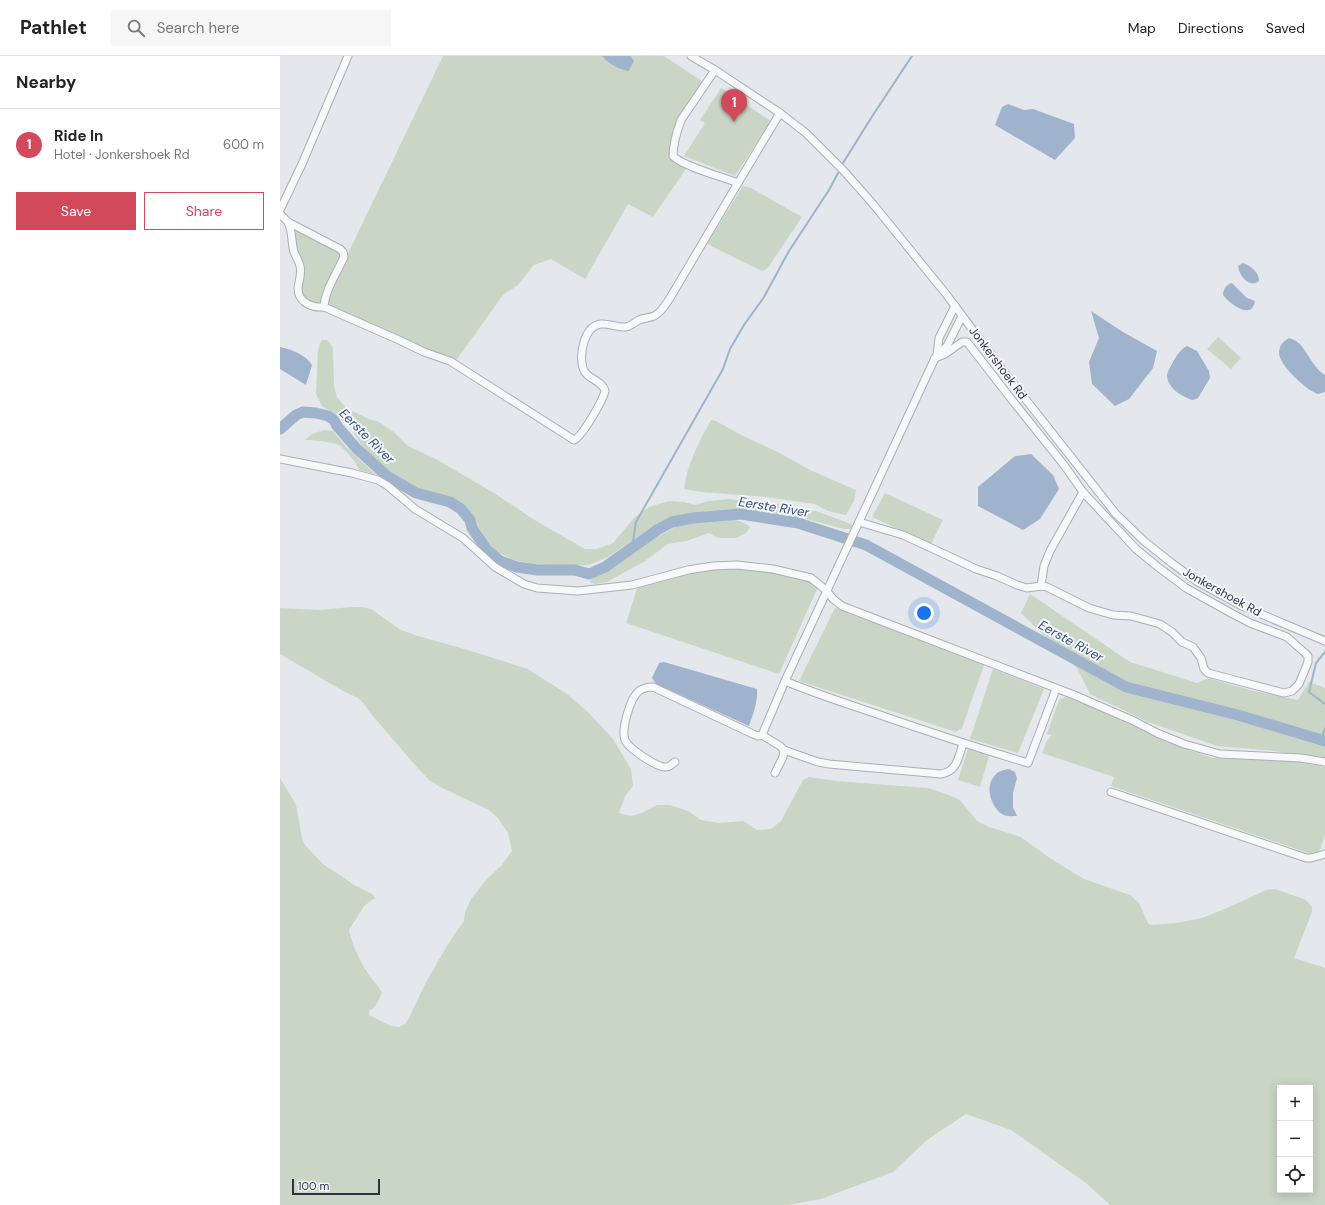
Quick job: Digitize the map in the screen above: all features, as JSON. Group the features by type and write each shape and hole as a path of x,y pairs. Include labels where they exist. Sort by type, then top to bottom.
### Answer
{"street":[{"path":"280,210 302,164 348,56"},
{"name":"Jonkershoek Rd","path":"691,56 780,113 806,133 842,170 873,204 955,306 1116,514 1144,541 1198,582 1242,606 1325,641"},
{"path":"715,70 681,120 673,156 677,160 738,183"},
{"path":"288,222 292,235 294,252 300,266 298,289 299,295 305,303 311,306 324,307 424,352 450,361 572,439 576,440 582,433 605,391 601,384 587,376 582,366 584,342 588,333 599,324 626,326 658,313 670,298 780,113"},
{"path":"280,214 288,222 340,250 344,254 324,302 324,307"},
{"path":"762,735 785,681 860,522 872,492 936,357 939,338 955,306"},
{"path":"936,357 947,346 962,316"},
{"path":"860,522 903,535 976,570 997,576 1017,585 1027,588 1041,586 1047,587 1089,608 1112,615 1131,616 1160,624 1172,632 1182,642 1193,647 1201,658 1205,671 1220,677 1284,693 1292,691 1296,688 1304,675 1308,662 1308,656 1291,639 1250,623 1192,591 1172,578 1136,549 1083,492 1064,465 967,342 962,342 945,354 936,357"},
{"path":"280,459 352,473 378,480 388,486 415,509 463,538 495,567 524,584 537,588 578,591 632,585 688,570 713,566 737,565 773,569 806,576 815,580 827,590 833,599 842,606 1098,705 1184,744 1212,753 1236,756 1300,758 1325,762"},
{"path":"1041,586 1044,566 1050,551 1083,492"},
{"path":"785,681 809,691 963,743 1028,763 1056,689"},
{"path":"675,762 669,767 662,767 631,748 625,740 623,731 626,719 636,694 642,689 653,687 753,734 758,736 762,735 784,750 818,762 829,764 941,774 949,772 955,766 963,743"},
{"path":"775,773 783,757 784,750"},
{"path":"1111,792 1306,858 1325,854"}],"green space":[{"path":"443,56 602,56 607,62 614,66 629,71 634,61 631,56 664,56 705,83 676,123 677,126 671,153 688,166 653,217 628,204 585,279 551,259 534,265 518,285 503,295 455,362 432,354 326,306 328,295"},
{"path":"721,88 771,121 735,176 684,156 705,123 700,120"},
{"path":"743,186 751,188 802,217 767,269 762,271 707,244"},
{"path":"292,226 341,252 342,258 320,305 313,305 301,296"},
{"path":"1218,337 1241,358 1231,369 1207,349"},
{"path":"322,340 327,340 332,346 334,386 337,397 346,408 379,422 395,433 408,446 436,459 494,493 533,519 585,549 597,549 613,543 634,518 649,507 669,501 684,502 695,505 709,501 729,499 776,504 816,511 851,524 854,527 844,529 803,518 764,513 724,511 672,520 652,527 608,557 589,565 545,565 511,559 495,550 487,541 464,505 453,498 424,491 395,476 376,462 363,448 345,421 322,406 316,394 318,351"},
{"path":"711,420 716,421 743,436 778,452 810,470 856,490 854,501 846,515 828,511 815,504 766,497 701,492 684,489 691,462"},
{"path":"324,430 333,431 346,447 375,474 359,470 350,455 340,445 305,440 312,434"},
{"path":"885,493 943,520 931,544 872,517"},
{"path":"713,519 728,519 742,522 750,527 746,533 736,538 718,538 709,533 686,541 668,544 645,561 607,582 595,584 590,582 592,578 646,543 679,525"},
{"path":"726,568 764,570 793,576 816,583 818,587 779,674 626,623 639,586 693,573"},
{"path":"1030,594 1130,662 1197,683 1208,678 1254,691 1298,700 1309,682 1325,688 1325,760 1275,751 1217,746 1148,722 1090,694 1077,668 1021,613"},
{"path":"361,607 371,609 401,630 528,669 567,694 588,712 613,739 631,769 633,786 625,796 619,813 631,816 642,813 657,805 670,805 688,811 701,820 718,823 743,821 757,830 771,829 781,821 803,780 809,777 836,781 928,788 960,800 977,821 989,827 1021,837 1051,859 1084,879 1130,895 1139,903 1148,923 1151,925 1176,923 1202,918 1266,890 1275,889 1304,899 1312,907 1312,912 1294,958 1325,968 1325,1205 1110,1205 1086,1183 1011,1130 966,1114 927,1140 893,1172 821,1199 788,1205 280,1205 280,778 296,805 302,838 305,845 323,864 356,886 372,894 375,898 364,906 349,930 355,949 361,961 382,993 375,1007 369,1011 369,1015 391,1026 399,1027 405,1024 426,982 448,944 464,921 465,912 471,899 486,880 502,865 512,851 508,833 498,818 489,810 440,787 429,780 358,698 280,654 280,608 321,610"},
{"path":"835,608 984,665 962,728 956,732 799,681"},
{"path":"993,669 1044,689 1018,753 970,739"},
{"path":"1065,697 1095,707 1146,732 1212,758 1294,761 1325,767 1325,835 1320,850 1314,855 1111,786 1114,777 1042,753 1047,741 1052,735 1047,734 1059,700"},
{"path":"968,749 989,756 980,787 958,780"}],"water":[{"path":"602,56 631,56 634,61 629,71 614,66 607,62"},
{"path":"1008,104 1024,110 1033,109 1074,124 1075,138 1055,160 995,125 1002,107"},
{"path":"1243,263 1254,270 1258,275 1259,281 1252,283 1248,282 1242,277 1238,266"},
{"path":"1232,283 1247,298 1255,301 1250,310 1240,309 1223,295 1225,288"},
{"path":"1091,311 1123,332 1157,351 1153,368 1129,399 1115,406 1092,384 1089,362 1099,338"},
{"path":"1289,338 1300,344 1315,366 1325,375 1325,392 1318,394 1307,388 1294,377 1280,358 1279,350 1282,344"},
{"path":"1187,346 1197,351 1209,371 1210,378 1198,398 1193,400 1181,395 1173,389 1167,376 1168,371 1176,357"},
{"path":"280,347 298,353 306,358 312,365 306,385 280,369"},
{"path":"1031,454 1053,475 1059,489 1040,519 1023,530 978,506 978,487 1015,456"},
{"path":"664,662 757,689 756,703 749,726 656,684 652,678 659,663"},
{"path":"1009,769 1015,772 1017,778 1013,793 1013,807 1017,816 1005,816 1002,814 995,807 991,798 990,787 994,776 1004,770"}],"waterway":[{"path":"843,163 912,56"},
{"path":"632,547 636,522 723,369 730,349 744,325 764,297 789,251 829,190 838,173"},
{"name":"Eerste River","path":"280,429 296,415 303,412 328,416 334,420 337,426 357,449 387,476 416,493 450,502 461,509 470,520 472,528 487,550 500,561 517,567 537,570 575,570 589,574 605,567 657,530 672,522 693,518 741,514 798,523 866,545 1126,687 1238,715 1325,741"},
{"path":"1325,652 1316,663 1309,692 1325,704"},
{"path":"1321,740 1325,728"}],"place":[{"name":"Ride In","path":"734,122"}]}
